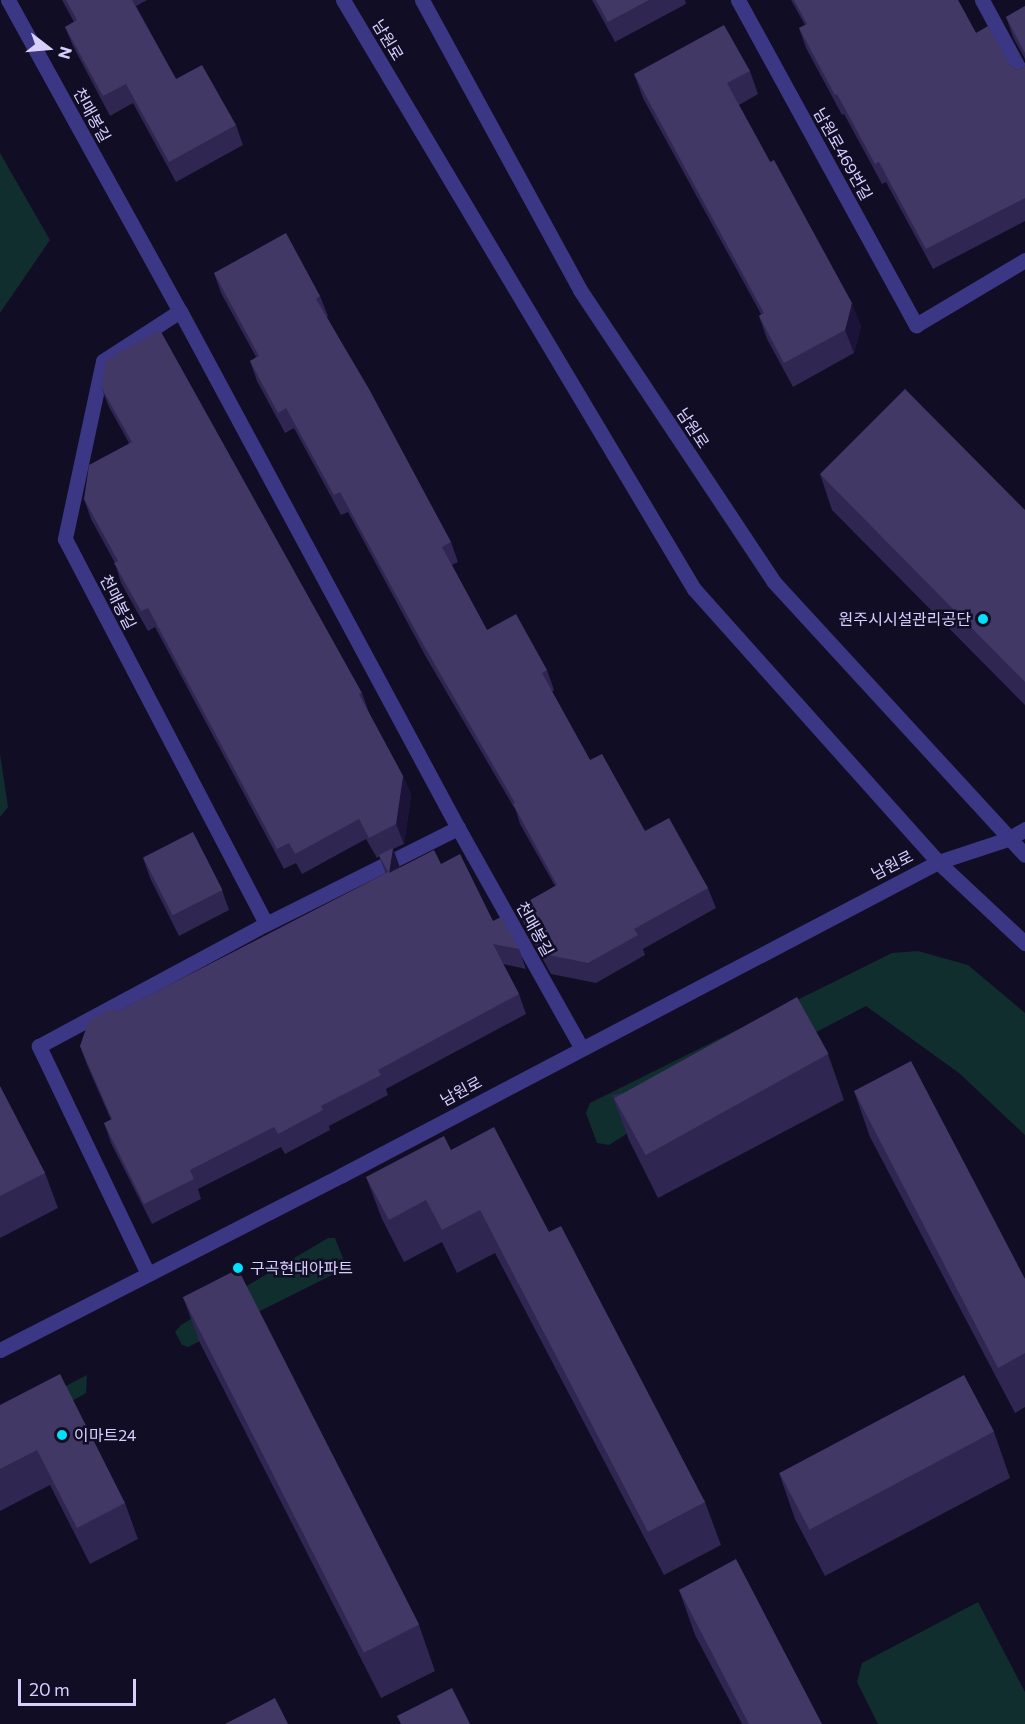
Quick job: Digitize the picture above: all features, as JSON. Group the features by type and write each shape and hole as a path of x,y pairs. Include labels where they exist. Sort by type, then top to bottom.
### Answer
{"street":[{"name":"천매봉길","path":"8,0 180,311 458,828 581,1047"},
{"name":"남원로","path":"343,0 694,589 938,862 1025,943"},
{"name":"남원로","path":"422,0 580,290 773,581 1025,855"},
{"name":"남원로469번길","path":"738,0 916,325 1025,260"},
{"path":"982,0 1025,80"},
{"name":"천매봉길","path":"180,311 103,361 65,539 266,924"},
{"path":"148,1274 39,1046 266,924 458,828"},
{"path":"938,862 1008,839 1025,829"},
{"name":"남원로","path":"0,1350 342,1175 581,1047 938,862"}],"green space":[{"path":"0,153 50,240 0,313"},
{"path":"0,754 8,807 0,817"},
{"path":"918,951 968,965 1025,1013 1025,1135 959,1073 866,1006 647,1121 609,1145 597,1143 586,1113 590,1103 892,953"},
{"path":"328,1238 335,1238 345,1263 342,1270 188,1347 182,1345 175,1332 181,1325"},
{"path":"87,1375 86,1393 0,1442 0,1420"},
{"path":"978,1602 1025,1692 1025,1724 878,1724 857,1682 862,1663"}],"building":[{"path":"66,0 132,0 176,79 202,65 236,125 169,162 126,84 103,96 65,27 77,20"},
{"path":"596,0 649,0 608,22"},
{"path":"794,0 958,0 976,33 988,26 1010,65 1017,70 1025,65 1025,198 926,249 879,162 875,164 799,28 807,24"},
{"path":"1025,6 1025,53 1006,17"},
{"path":"724,25 750,71 727,83 770,162 774,160 852,303 845,330 784,363 759,316 764,313 634,74"},
{"path":"286,233 320,296 316,299 369,389 451,542 442,547 487,630 516,614 547,670 542,673 590,760 602,754 645,831 669,818 708,888 634,929 638,935 588,963 544,954 518,907 557,885 513,804 515,803 419,637 340,492 334,495 286,408 278,413 250,361 259,356 214,273"},
{"path":"160,330 362,693 359,694 403,776 396,824 369,838 359,819 295,854 289,843 277,849 148,608 141,611 114,563 118,561 84,499 89,465 132,442 101,387 106,360"},
{"name":"원주시시설관리공단","path":"905,389 1025,510 1025,682 820,474"},
{"path":"193,832 223,890 173,915 143,857"},
{"path":"393,848 389,873 434,850 441,864 460,854 493,921 501,917 519,949 493,944 519,994 378,1070 381,1075 321,1106 323,1110 278,1134 274,1127 190,1170 194,1179 144,1204 104,1123 112,1119 80,1046 89,1020 114,1008 115,1013 388,872 379,855"},
{"path":"797,997 829,1054 646,1155 614,1098"},
{"path":"911,1061 1025,1279 1025,1353 998,1368 854,1091"},
{"path":"0,1086 45,1173 0,1196"},
{"path":"494,1127 549,1232 561,1226 705,1502 648,1532 480,1210 442,1230 426,1200 389,1220 366,1177 444,1136 451,1150"},
{"path":"238,1269 419,1625 364,1653 183,1297"},
{"path":"60,1374 125,1503 77,1528 37,1450 0,1469 0,1405"},
{"path":"964,1375 994,1432 810,1530 779,1473"},
{"path":"736,1559 822,1724 749,1724 679,1590"},
{"path":"452,1688 470,1724 401,1724 397,1716"},
{"path":"275,1698 288,1724 225,1724"}],"place":[{"name":"원주시시설관리공단","path":"983,619"},
{"name":"구곡현대아파트","path":"238,1268"},
{"name":"이마트24","path":"62,1435"}]}
